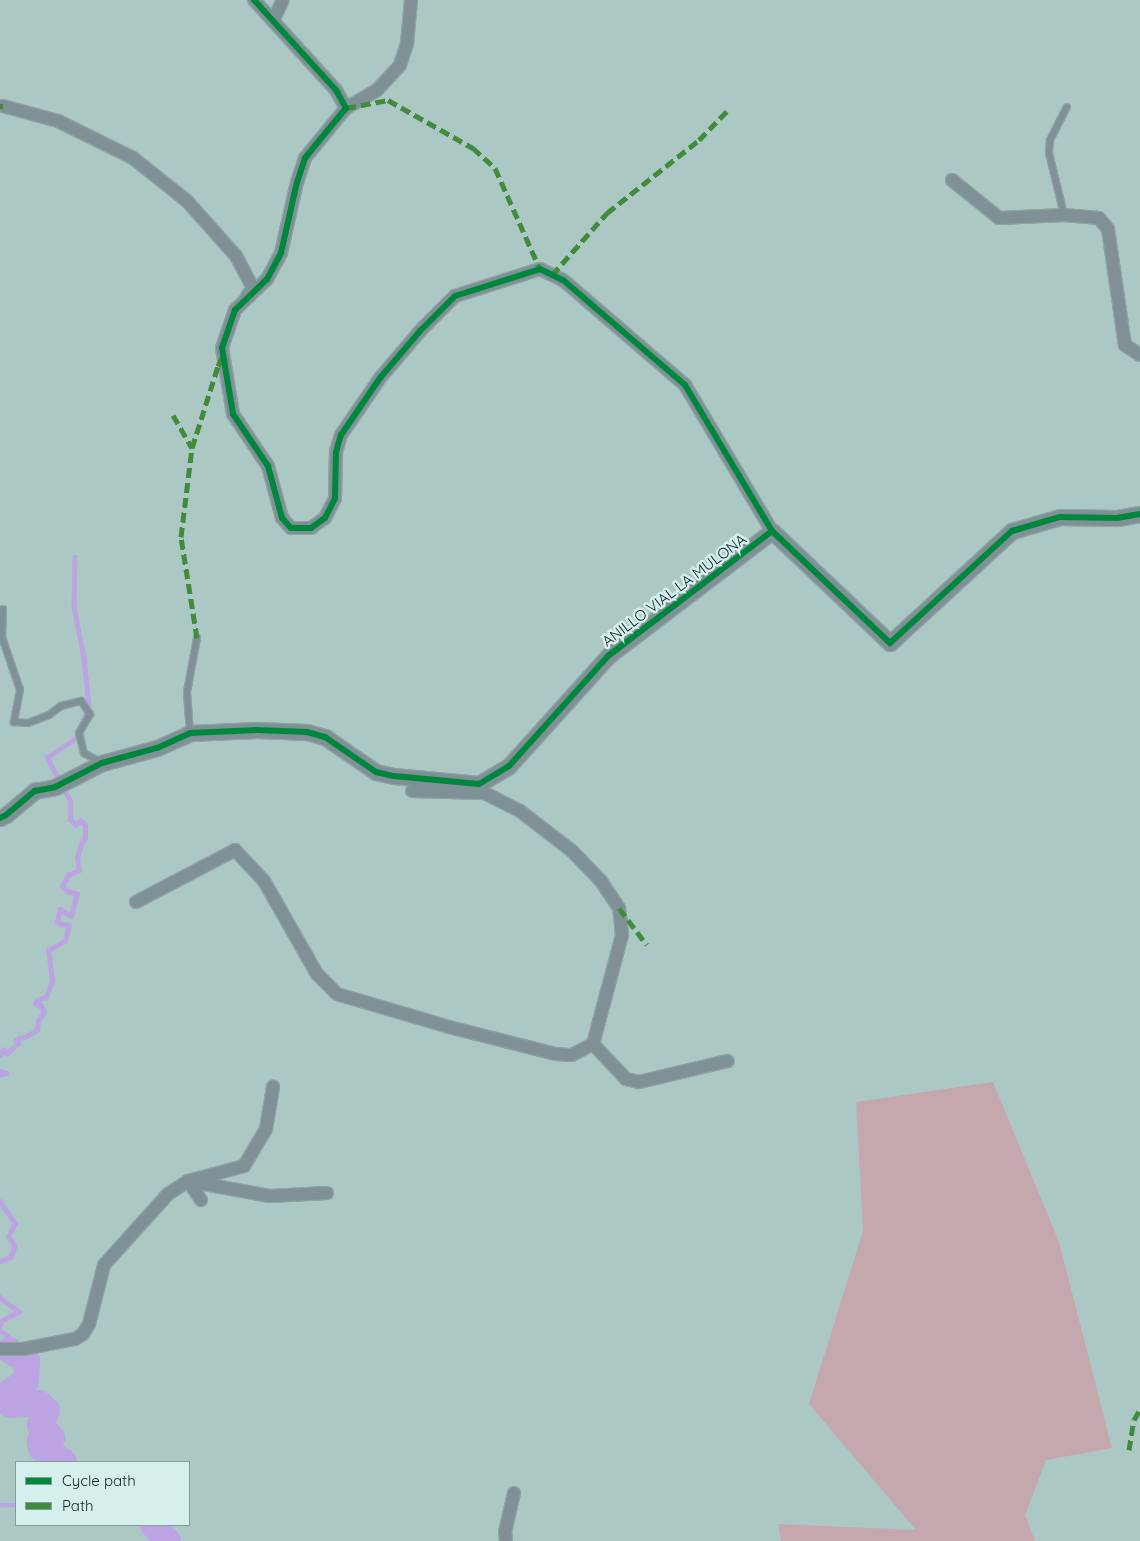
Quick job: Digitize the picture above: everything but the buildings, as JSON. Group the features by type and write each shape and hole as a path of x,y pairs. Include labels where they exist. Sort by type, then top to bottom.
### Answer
{"street":[{"path":"254,0 336,90 346,108"},
{"path":"273,21 283,0"},
{"path":"244,300 267,279 282,253 297,182 305,158 346,108 377,90 400,65 407,44 411,0"},
{"path":"3,106 58,121 133,158 187,201 236,256 249,278 252,288 236,310 222,348 230,407 268,466 282,518 291,528 311,528 325,518 335,498 336,452 341,435 380,378 420,330 455,296 540,269 562,280 685,385 772,531 890,643 1012,531 1060,517 1117,518 1140,514"},
{"path":"952,180 999,218 1064,215 1099,218 1108,229 1125,346 1140,355"},
{"name":"ANILLO VIAL LA MULONA","path":"482,788 509,766 608,656 772,531"},
{"path":"8,812 35,791 55,787 102,763 157,748 190,733 256,730 307,732 325,737 376,772 482,788 520,811 566,846 601,881 619,908 622,935 593,1044 572,1055 556,1054 449,1027 337,994 317,974 264,881 235,850 136,902"},
{"path":"412,791 482,788"},
{"path":"593,1044 626,1079 638,1082 728,1061"},
{"path":"0,1349 23,1349 75,1339 82,1334 89,1324 104,1265 168,1194 188,1181 244,1166 266,1129 273,1087"},
{"path":"188,1181 270,1196 327,1193"},
{"path":"188,1181 201,1200"},
{"path":"506,1541 505,1532 514,1494"}],"lane":[{"path":"1064,215 1049,153 1050,140 1067,107"},
{"path":"3,609 2,637 20,690 14,722 28,723 49,715 62,706 81,701 90,714 79,733 84,753 102,763"},
{"path":"190,733 187,692 197,638"}],"shaded area":[{"path":"993,1082 1059,1242 1112,1448 1046,1460 1025,1515 1035,1541 781,1541 778,1524 916,1530 809,1404 863,1231 856,1102"}],"waterway":[{"path":"75,557 74,607 84,658 89,705"},
{"path":"81,725 86,712"},
{"path":"0,1055 3,1050 7,1053 18,1043 16,1041 19,1038 23,1038 37,1030 38,1021 44,1012 40,1004 39,1006 35,1004 37,1000 46,997 52,981 48,950 65,941 69,925 62,925 57,922 60,909 71,916 77,894 68,892 62,886 68,875 79,870 77,858 85,838 85,825 81,821 76,825 70,820 70,801 47,758 77,737 78,732"},
{"path":"0,1071 7,1073 0,1075"},
{"path":"0,1201 15,1223 9,1237 15,1246 11,1257 0,1262"},
{"path":"0,1297 19,1312 3,1320 0,1326"},
{"path":"0,1331 7,1335"},
{"path":"9,1350 27,1361 26,1381 8,1393 10,1405 39,1403 47,1411 40,1425 52,1438 40,1442 41,1448 62,1461"},
{"path":"0,1505 15,1505"},
{"path":"154,1526 168,1541"}],"marked path":[{"path":"346,108 388,100 473,148 495,168 540,269"},
{"path":"552,275 607,213 699,140 727,111"},
{"path":"197,638 181,537 192,448 223,355"},
{"path":"173,415 192,448"},
{"path":"619,908 647,945"},
{"path":"1129,1450 1134,1420 1140,1409"}],"cycle path":[{"path":"254,0 336,90 346,108 305,158 297,182 281,253 267,279 235,310 222,348 233,414 268,466 282,518 291,528 311,528 325,518 335,498 336,452 341,435 380,378 420,331 455,296 540,269 563,280 685,385 772,531"},
{"path":"0,818 35,791 55,787 102,763 157,748 190,733 257,730 307,732 325,737 376,772 394,776 479,784 509,766 608,656 772,531 890,643 1012,531 1060,517 1117,518 1140,514"}]}
